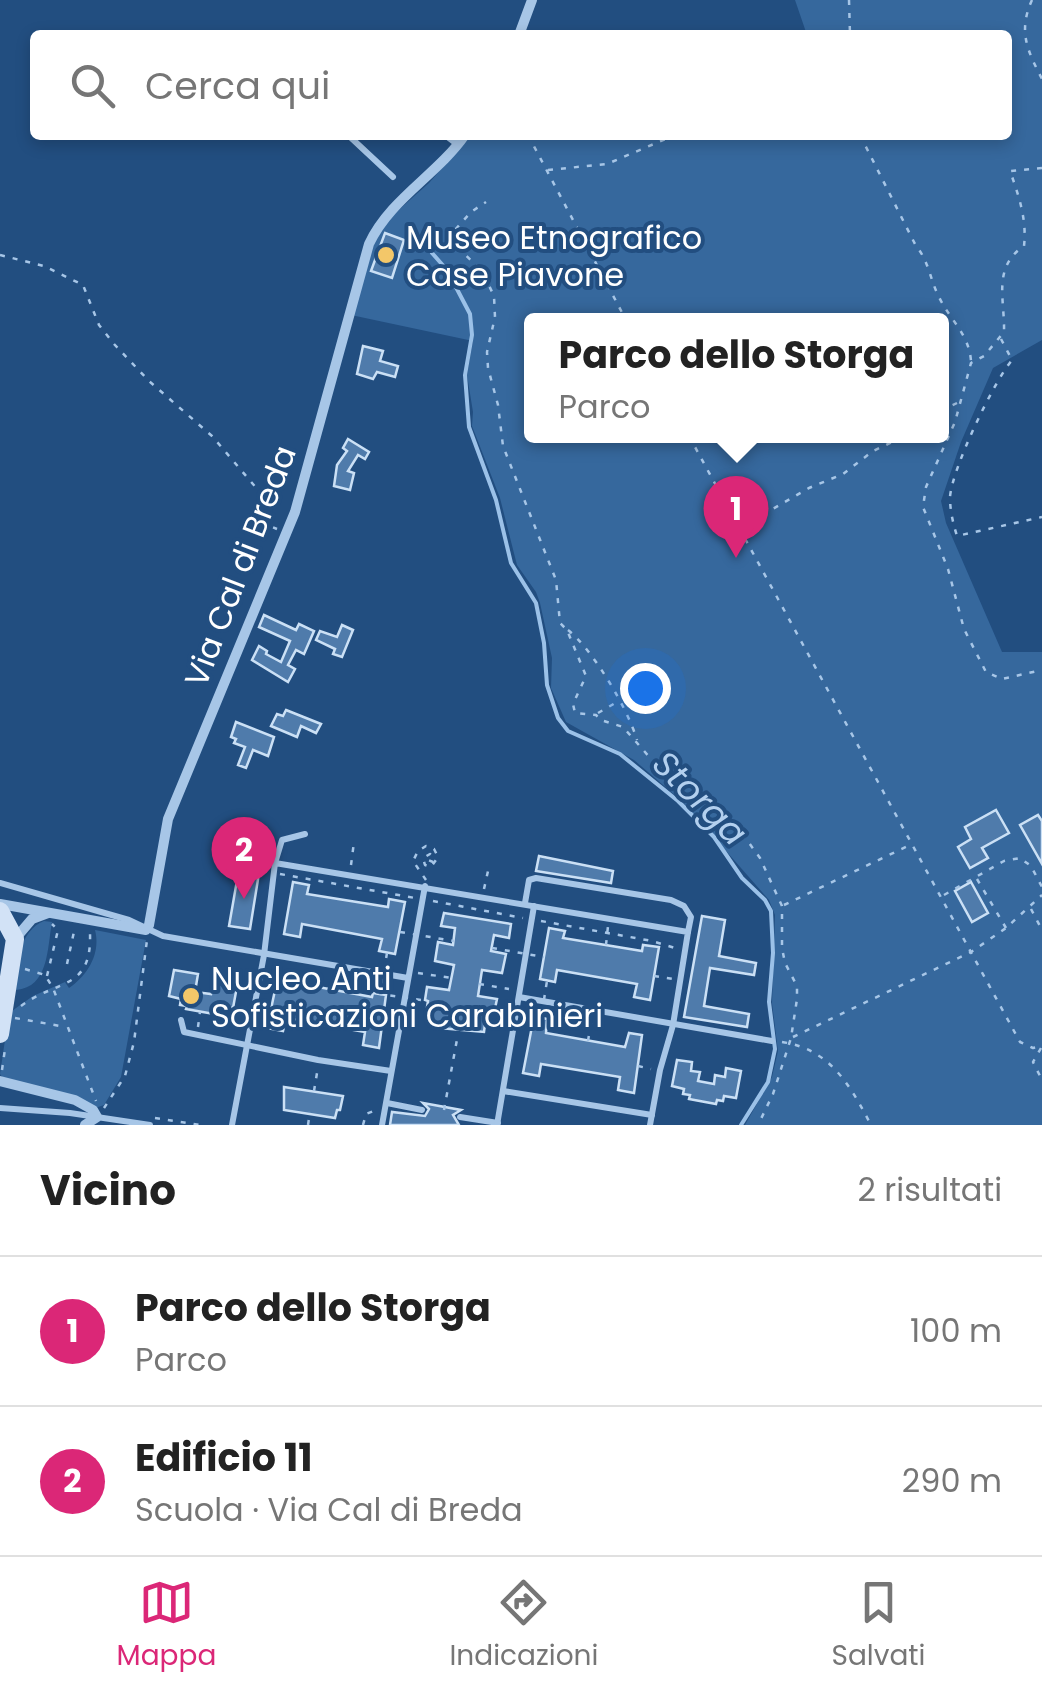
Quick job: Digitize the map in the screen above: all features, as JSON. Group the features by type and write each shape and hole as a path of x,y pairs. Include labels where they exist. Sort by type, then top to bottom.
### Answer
{"street":[{"path":"521,30 532,0"},
{"name":"Via Cal di Breda","path":"146,930 168,819 302,488 369,244 384,218 462,140"},
{"path":"0,908 50,912 146,930"},
{"path":"0,908 15,939 3,1040"},
{"path":"15,939 32,920 50,912"},
{"path":"2,1079 75,1100 93,1110 97,1117 85,1125"}],"lane":[{"path":"353,140 393,177"},
{"path":"232,1125 264,956 275,863 282,840 305,834"},
{"path":"275,863 688,932"},
{"path":"460,1117 497,1124 531,920 529,880 536,878 652,897 684,906 691,917 673,1025 650,1125"},
{"path":"0,883 128,920 146,930 264,956 408,975"},
{"path":"382,1125 425,886"},
{"path":"520,994 775,1042"},
{"path":"181,1020 184,1032 392,1071"},
{"path":"503,1092 652,1115"},
{"path":"387,1102 422,1110"},
{"path":"0,1108 150,1125"}],"path":[{"path":"849,0 850,30"},
{"path":"1032,0 1024,16 1024,30 1042,79"},
{"path":"531,140 622,313"},
{"path":"547,170 608,164 663,140"},
{"path":"863,140 924,256 939,298 966,338 971,362 949,435"},
{"path":"971,362 984,356 1004,332 1001,286 1012,256 1024,246 1026,234 1020,201 1010,171 1042,168"},
{"path":"416,238 437,250 471,212 486,202"},
{"path":"448,238 482,271 494,296 488,368 498,404 503,446 556,580 560,622 591,655 633,726 638,742"},
{"path":"0,255 44,266 82,285 98,325 149,381 212,436 264,497 272,527 286,533"},
{"path":"1000,338 1012,360 980,416 950,494 951,514 957,536 1042,516"},
{"path":"949,406 961,400"},
{"path":"693,443 1020,1042 1032,1048 1042,1047"},
{"path":"739,529 809,488 843,474 890,443"},
{"path":"946,443 926,487 924,507 948,568 964,628 986,672 1002,679 1042,670"},
{"path":"567,630 586,676 573,704 574,714 596,714 618,702"},
{"path":"596,714 601,720 623,728 659,768 695,788 737,822 768,873 782,906 784,964 798,986 790,1040 773,1094 758,1125"},
{"path":"348,885 354,842"},
{"path":"782,906 912,844"},
{"path":"425,886 427,877 413,861 426,846 438,857 431,867 424,865 424,858 430,854 434,858 428,860"},
{"path":"942,896 1004,861 1020,858 1031,866 1042,887"},
{"path":"483,896 488,871"},
{"path":"274,873 684,951"},
{"path":"976,878 1006,928"},
{"path":"775,1042 790,1040 971,952 1006,928 1042,894"},
{"path":"1030,907 1042,930"},
{"path":"43,924 58,927 46,977"},
{"path":"67,964 76,926 90,933 90,959 70,984 28,1000 10,1017 68,1027"},
{"path":"97,1117 125,1076 130,1059 148,943 146,930"},
{"path":"400,932 454,941"},
{"path":"492,948 544,957"},
{"path":"387,952 380,994 428,1000"},
{"path":"23,958 21,968 46,977 53,988 85,1066 98,1106 97,1117"},
{"path":"408,975 452,978"},
{"path":"654,976 680,980"},
{"path":"495,1010 541,1018 547,981"},
{"path":"479,984 520,994"},
{"path":"588,1040 593,1010"},
{"path":"444,1108 458,1032"},
{"path":"2,1079 3,1040"},
{"path":"790,1040 822,1055 831,1064 871,1125"},
{"path":"1042,1047 1034,1062 1042,1080"},
{"path":"314,1091 318,1060"},
{"path":"638,1066 660,1070"},
{"path":"363,1125 368,1111 382,1111 387,1102"},
{"path":"308,1125 310,1112"},
{"path":"150,1125 151,1118 201,1125"}],"shaded area":[{"path":"795,0 1042,0 1042,340 993,368 941,501 946,523 1002,652 1042,652 1042,1125 745,1125 772,1077 778,1051 772,1003 775,915 769,900 684,803 634,760 566,722 551,688 552,658 540,603 517,565 500,498 472,426 467,375 473,341 351,315 362,270 384,223 429,183 467,140 1012,140 1012,30 805,30"},
{"path":"44,921 52,922 41,974 35,982 16,990 16,970 24,940"},
{"path":"95,930 146,940 121,1077 104,1105 95,1108 0,1074 9,1013 33,996 65,982 69,988 76,983 94,955"}],"building":[{"name":"Museo Etnografico Case Piavone","path":"385,233 404,240 392,278 371,271"},
{"path":"363,346 383,351 380,361 398,366 395,377 377,372 373,379 357,374"},
{"path":"348,439 369,452 365,459 358,455 348,471 354,473 350,490 334,486 337,465 347,451 343,448"},
{"path":"264,615 296,630 299,624 314,631 304,654 296,650 288,665 295,669 288,682 252,660 259,646 281,662 290,641 259,627"},
{"path":"342,625 353,630 342,657 316,640 320,631 337,637"},
{"path":"286,710 321,724 316,733 301,726 297,737 271,726 277,714 283,716"},
{"path":"236,722 274,737 268,756 253,750 246,768 238,765 245,747 234,743 236,739 231,737"},
{"path":"996,810 1009,833 982,848 988,858 970,868 958,847 971,839 965,827"},
{"path":"1038,815 1042,821 1042,864 1020,825"},
{"path":"539,856 613,871 611,883 536,871"},
{"path":"239,869 259,873 250,929 229,926"},
{"path":"293,882 309,885 307,894 388,907 389,899 405,902 395,954 379,951 382,939 302,924 300,937 284,934"},
{"path":"971,882 988,913 972,922 955,891"},
{"path":"444,913 511,924 509,938 494,935 491,951 506,954 502,973 482,970 478,996 497,999 484,1032 440,1028 428,1023 427,987 449,990 454,965 435,961 438,942 453,945 455,928 441,926"},
{"path":"702,916 725,920 719,956 756,963 754,975 710,968 704,1006 749,1014 747,1027 684,1017"},
{"path":"549,928 565,931 563,938 642,951 643,945 659,947 650,1000 634,997 637,984 557,970 555,982 540,979"},
{"path":"174,970 198,974 195,992 211,994 213,981 238,981 233,1008 221,1006 214,1014 186,1009 187,1006 180,1005 181,999 169,996"},
{"path":"278,976 291,978 291,982 372,997 373,993 386,995 379,1048 363,1045 365,1032 286,1018 283,1031 267,1028"},
{"path":"534,1016 547,1019 546,1033 625,1047 629,1033 642,1035 634,1093 618,1090 620,1077 541,1064 539,1076 523,1073"},
{"path":"677,1060 692,1062 691,1071 700,1072 698,1081 714,1084 715,1075 725,1077 726,1068 741,1071 736,1098 724,1096 716,1104 689,1099 690,1095 683,1094 684,1089 672,1086"},
{"path":"284,1087 343,1096 340,1110 335,1118 284,1110"},
{"path":"423,1103 461,1110 453,1115 459,1125 390,1125 392,1112 425,1116 429,1109"}],"waterway":[{"name":"Storga","path":"432,253 447,270 470,314 472,335 465,375 469,427 496,500 511,563 536,603 547,685 558,718 568,731 620,754 678,801 714,837 771,911 769,1002 775,1049 768,1082 741,1125"}],"place":[{"name":"Museo Etnografico Case Piavone","path":"386,255"},
{"name":"Parco dello Storga","path":"736,558"},
{"name":"Edificio 11","path":"244,899"},
{"name":"Nucleo Anti Sofisticazioni Carabinieri","path":"191,996"}]}
